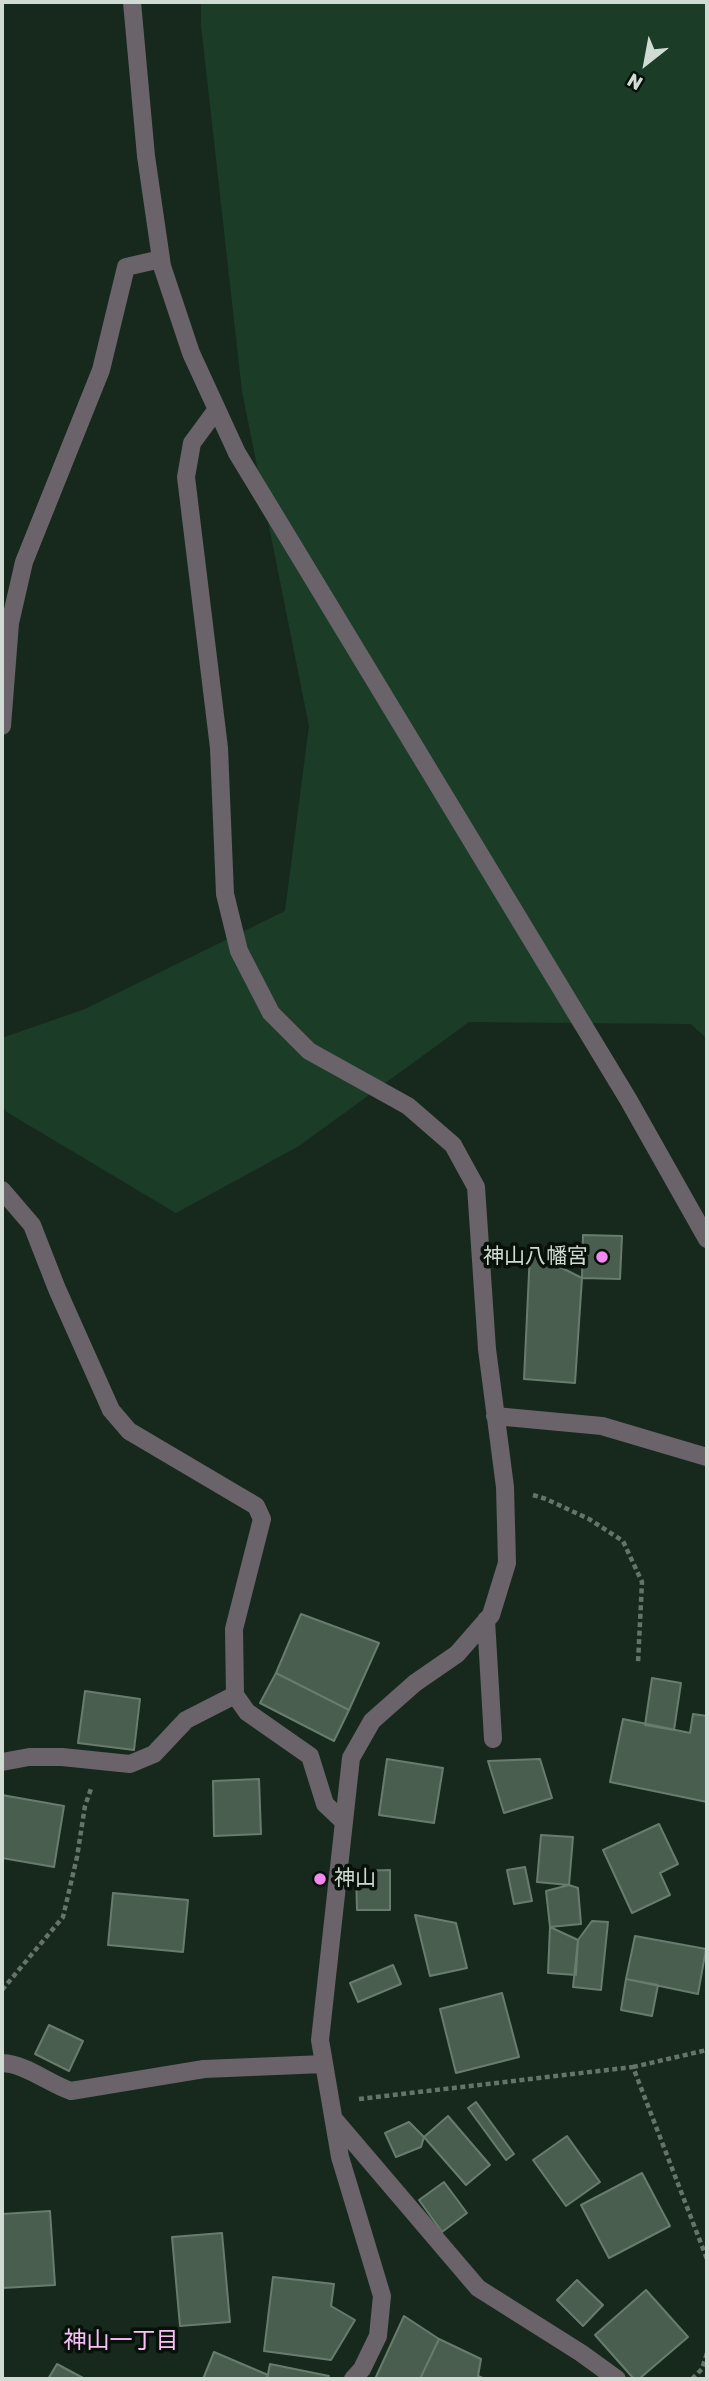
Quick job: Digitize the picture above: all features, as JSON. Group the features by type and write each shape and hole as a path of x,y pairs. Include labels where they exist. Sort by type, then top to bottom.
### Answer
{"street":[{"path":"132,2 146,156 161,259 191,353 217,410 237,453 628,1099 707,1239"},
{"path":"2,726 10,623 24,562 101,370 125,267 161,259"},
{"path":"217,410 192,443 186,477 219,748 226,894 239,951 271,1013 309,1051 408,1106 453,1145 476,1187 487,1349 505,1488 507,1563 491,1615 457,1654 415,1683 372,1721 351,1758 320,2040 340,2157 382,2296 378,2336 362,2369 353,2379"},
{"path":"2,1190 32,1225 57,1289 111,1410 129,1431 256,1506 262,1519 234,1629 234,1696 247,1712 310,1756 325,1804 344,1822"},
{"path":"495,1416 602,1426 707,1457"},
{"path":"486,1620 492,1739"},
{"path":"2,1762 29,1757 130,1764 154,1754 186,1720 234,1696"},
{"path":"2,2063 15,2064 53,2085 71,2091 204,2068 324,2064"},
{"path":"332,2110 478,2288 617,2379"}],"path":[{"path":"505,1488 546,1499 589,1518 623,1541 642,1582 638,1663"},
{"path":"2,1990 63,1917 85,1806 102,1761"},
{"path":"332,2110 633,2067 707,2050"},
{"path":"633,2067 707,2259"},
{"path":"692,2379 702,2369 707,2353"}],"green space":[{"path":"201,2 707,2 707,1039 691,1024 469,1022 299,1146 176,1213 5,1111 2,1101 2,1038 85,1009 285,911 309,726 242,391 201,25"}],"building":[{"path":"583,1235 622,1236 620,1279 582,1278"},
{"path":"530,1252 582,1278 575,1383 524,1379"},
{"path":"301,1614 379,1643 349,1710 276,1673"},
{"path":"276,1673 349,1710 334,1741 260,1703"},
{"path":"652,1678 681,1683 674,1730 645,1725"},
{"path":"85,1691 140,1699 134,1750 78,1743"},
{"path":"693,1714 707,1716 707,1802 610,1782 623,1719 690,1733"},
{"path":"387,1759 443,1768 434,1823 379,1815"},
{"path":"540,1759 552,1798 504,1813 488,1761"},
{"path":"259,1779 261,1834 214,1836 213,1781"},
{"path":"2,1795 64,1806 54,1867 2,1858"},
{"path":"659,1824 678,1864 660,1873 670,1895 632,1913 603,1850"},
{"path":"541,1835 573,1837 569,1885 537,1882"},
{"path":"525,1867 532,1901 514,1904 507,1870"},
{"path":"390,1870 390,1910 357,1910 356,1871"},
{"path":"569,1885 578,1888 581,1924 550,1927 546,1891"},
{"path":"113,1893 188,1900 183,1952 108,1945"},
{"path":"415,1915 456,1923 467,1968 430,1976"},
{"path":"592,1921 608,1922 601,1990 573,1987 578,1940"},
{"path":"550,1927 578,1940 576,1975 548,1973"},
{"path":"635,1936 706,1949 698,1994 626,1979"},
{"path":"393,1965 401,1984 358,2002 350,1983"},
{"path":"626,1979 658,1985 652,2016 621,2010"},
{"path":"502,1993 519,2057 456,2073 440,2009"},
{"path":"49,2025 83,2041 69,2071 35,2054"},
{"path":"476,2102 514,2154 506,2160 468,2108"},
{"path":"448,2116 490,2165 466,2185 424,2137"},
{"path":"409,2122 424,2137 421,2147 396,2157 385,2133"},
{"path":"567,2136 600,2182 566,2206 533,2160"},
{"path":"642,2173 670,2226 609,2258 581,2205"},
{"path":"444,2182 467,2213 442,2232 419,2200"},
{"path":"50,2211 55,2285 2,2288 2,2214"},
{"path":"222,2233 230,2322 180,2326 172,2237"},
{"path":"273,2277 334,2284 331,2306 355,2320 331,2360 264,2351"},
{"path":"577,2280 603,2305 583,2326 557,2300"},
{"path":"646,2290 688,2337 639,2379 634,2379 595,2335"},
{"path":"404,2316 439,2339 420,2379 375,2379"},
{"path":"439,2339 481,2359 478,2376 485,2379 420,2379"},
{"path":"214,2352 268,2375 266,2379 203,2379"},
{"path":"57,2364 85,2379 48,2379"},
{"path":"270,2364 329,2376 325,2379 267,2379"}],"place":[{"name":"神山八幡宮","path":"602,1257"},
{"name":"神山","path":"320,1879"}],"district":[{"name":"神山一丁目","path":"121,2341"}]}
